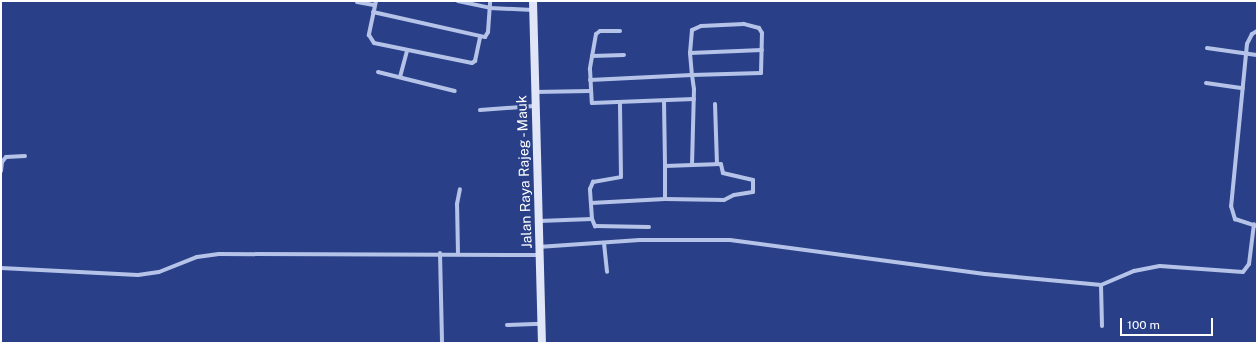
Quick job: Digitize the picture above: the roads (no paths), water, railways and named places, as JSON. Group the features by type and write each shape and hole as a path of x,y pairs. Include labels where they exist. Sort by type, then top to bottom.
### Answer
{"main road":[{"name":"Jalan Raya Rajeg - Mauk","path":"533,1 534,106 542,343"}],"street":[{"path":"458,1 490,8 533,10"},
{"path":"373,12 480,37 487,35 490,1"},
{"path":"357,2 375,3 369,32 371,40 374,43 472,64 475,61 480,37"},
{"path":"590,80 692,75 761,72 762,33 756,26 744,24 695,27 691,34 690,52 692,75 694,100 692,164"},
{"path":"620,31 597,32 592,56 590,101 594,104 694,100"},
{"path":"538,247 640,240 730,240 986,274 1100,285 1134,271 1160,266 1243,272 1249,264 1255,225 1235,219 1231,206 1249,37 1257,32"},
{"path":"1206,48 1257,55"},
{"path":"400,77 407,50"},
{"path":"690,52 762,50"},
{"path":"592,56 624,55"},
{"path":"378,72 455,91"},
{"path":"1206,83 1243,88"},
{"path":"534,92 590,91"},
{"path":"664,101 665,199"},
{"path":"620,103 622,174 618,178 593,182 591,202 592,219 595,226 649,226"},
{"path":"715,104 717,163"},
{"path":"480,110 534,106"},
{"path":"1,170 6,157 25,156"},
{"path":"591,202 665,199 724,200 734,195 753,192 752,178 723,173 722,165 717,163 665,166"},
{"path":"458,254 457,204 460,189"},
{"path":"539,220 592,219"},
{"path":"604,243 607,272"},
{"path":"440,253 442,343"},
{"path":"1,268 138,275 159,272 197,257 219,254 361,256 440,253 540,255"},
{"path":"1100,285 1102,326"},
{"path":"507,325 542,324"}]}
